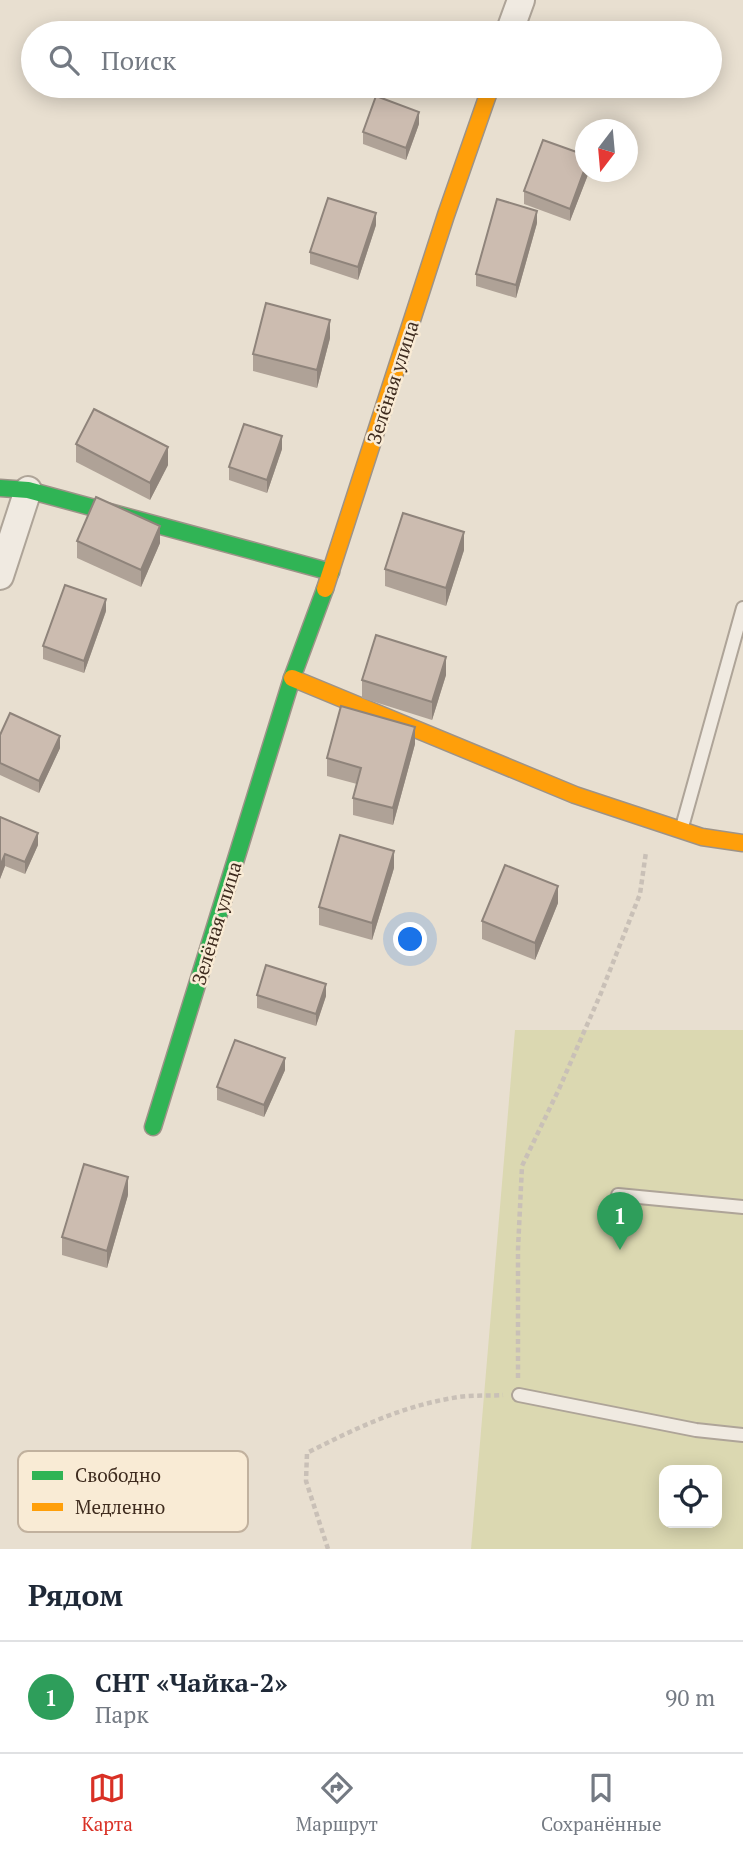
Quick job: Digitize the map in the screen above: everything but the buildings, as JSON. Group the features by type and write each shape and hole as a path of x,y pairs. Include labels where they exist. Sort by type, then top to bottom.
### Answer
{"street":[{"path":"513,21 521,0"},
{"name":"Зелёная улица","path":"153,1128 292,678 331,572 487,98"},
{"path":"0,488 28,490 331,572"},
{"path":"0,576 28,490"},
{"path":"292,678 576,795 702,837 743,844"}],"lane":[{"path":"682,830 743,608"},
{"path":"618,1195 743,1207"},
{"path":"519,1395 696,1430 743,1435"}],"path":[{"path":"328,1549 306,1481 307,1453 359,1426 413,1406 461,1396 519,1395 518,1249 522,1166 596,1005 640,894 650,820"}],"shaded area":[{"path":"515,1030 743,1030 743,1549 471,1549"}],"traffic: fast":[{"path":"0,488 28,490 331,572"},
{"path":"153,1127 292,678 325,589"}],"traffic: slow":[{"path":"325,589 446,215 487,98"},
{"path":"292,678 575,795 702,837 743,843"}],"place":[{"name":"СНТ «Чайка-2»","path":"620,1250"}]}
